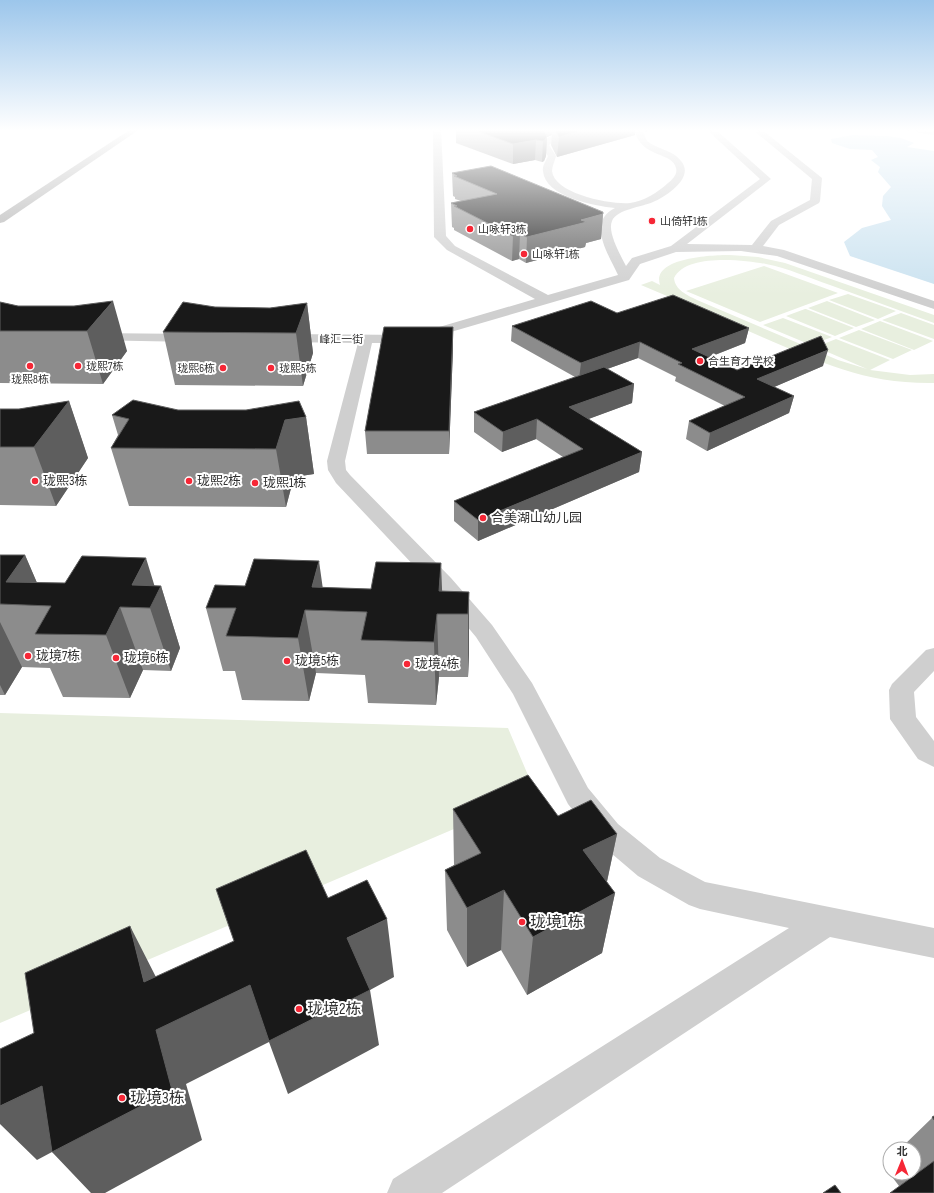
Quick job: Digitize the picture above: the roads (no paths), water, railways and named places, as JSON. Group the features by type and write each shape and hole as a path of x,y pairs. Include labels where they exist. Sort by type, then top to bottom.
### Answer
{"main road":[{"path":"0,210 38,185"},
{"path":"0,220 53,185"}],"street":[{"path":"439,185 440,237 451,248 546,300"},
{"path":"556,185 563,190 587,201 630,206"},
{"path":"625,277 605,227 606,221 617,211 653,198 672,185"},
{"path":"625,277 636,261 675,248 759,185"},
{"path":"755,249 775,223 815,201 816,185"},
{"path":"675,248 755,249 780,253 934,305"},
{"name":"峰汇一街","path":"271,338 413,339 625,277"},
{"path":"82,337 208,338"},
{"path":"366,339 336,461 337,470 343,479 443,584 484,631 526,696 578,796 608,833 649,867 700,895 934,942"},
{"path":"934,656 901,690 903,719 927,752 934,756"},
{"path":"407,1193 828,921"}],"water":[{"path":"889,185 934,185 934,284 850,256 844,242 862,228 891,220 882,206 883,196 891,187"}],"place":[{"name":"山倚轩1栋","path":"652,221"},
{"name":"山咏轩3栋","path":"470,229"},
{"name":"山咏轩1栋","path":"524,254"},
{"name":"合生育才学校","path":"700,361"},
{"name":"珑熙8栋","path":"30,366"},
{"name":"珑熙7栋","path":"78,366"},
{"name":"珑熙6栋","path":"223,368"},
{"name":"珑熙5栋","path":"271,368"},
{"name":"珑熙3栋","path":"35,481"},
{"name":"珑熙2栋","path":"189,481"},
{"name":"珑熙1栋","path":"255,483"},
{"name":"合美湖山幼儿园","path":"483,518"},
{"name":"珑境7栋","path":"28,656"},
{"name":"珑境6栋","path":"116,658"},
{"name":"珑境5栋","path":"287,661"},
{"name":"珑境4栋","path":"407,664"},
{"name":"珑境1栋","path":"522,922"},
{"name":"珑境2栋","path":"299,1009"},
{"name":"珑境3栋","path":"122,1098"}]}
